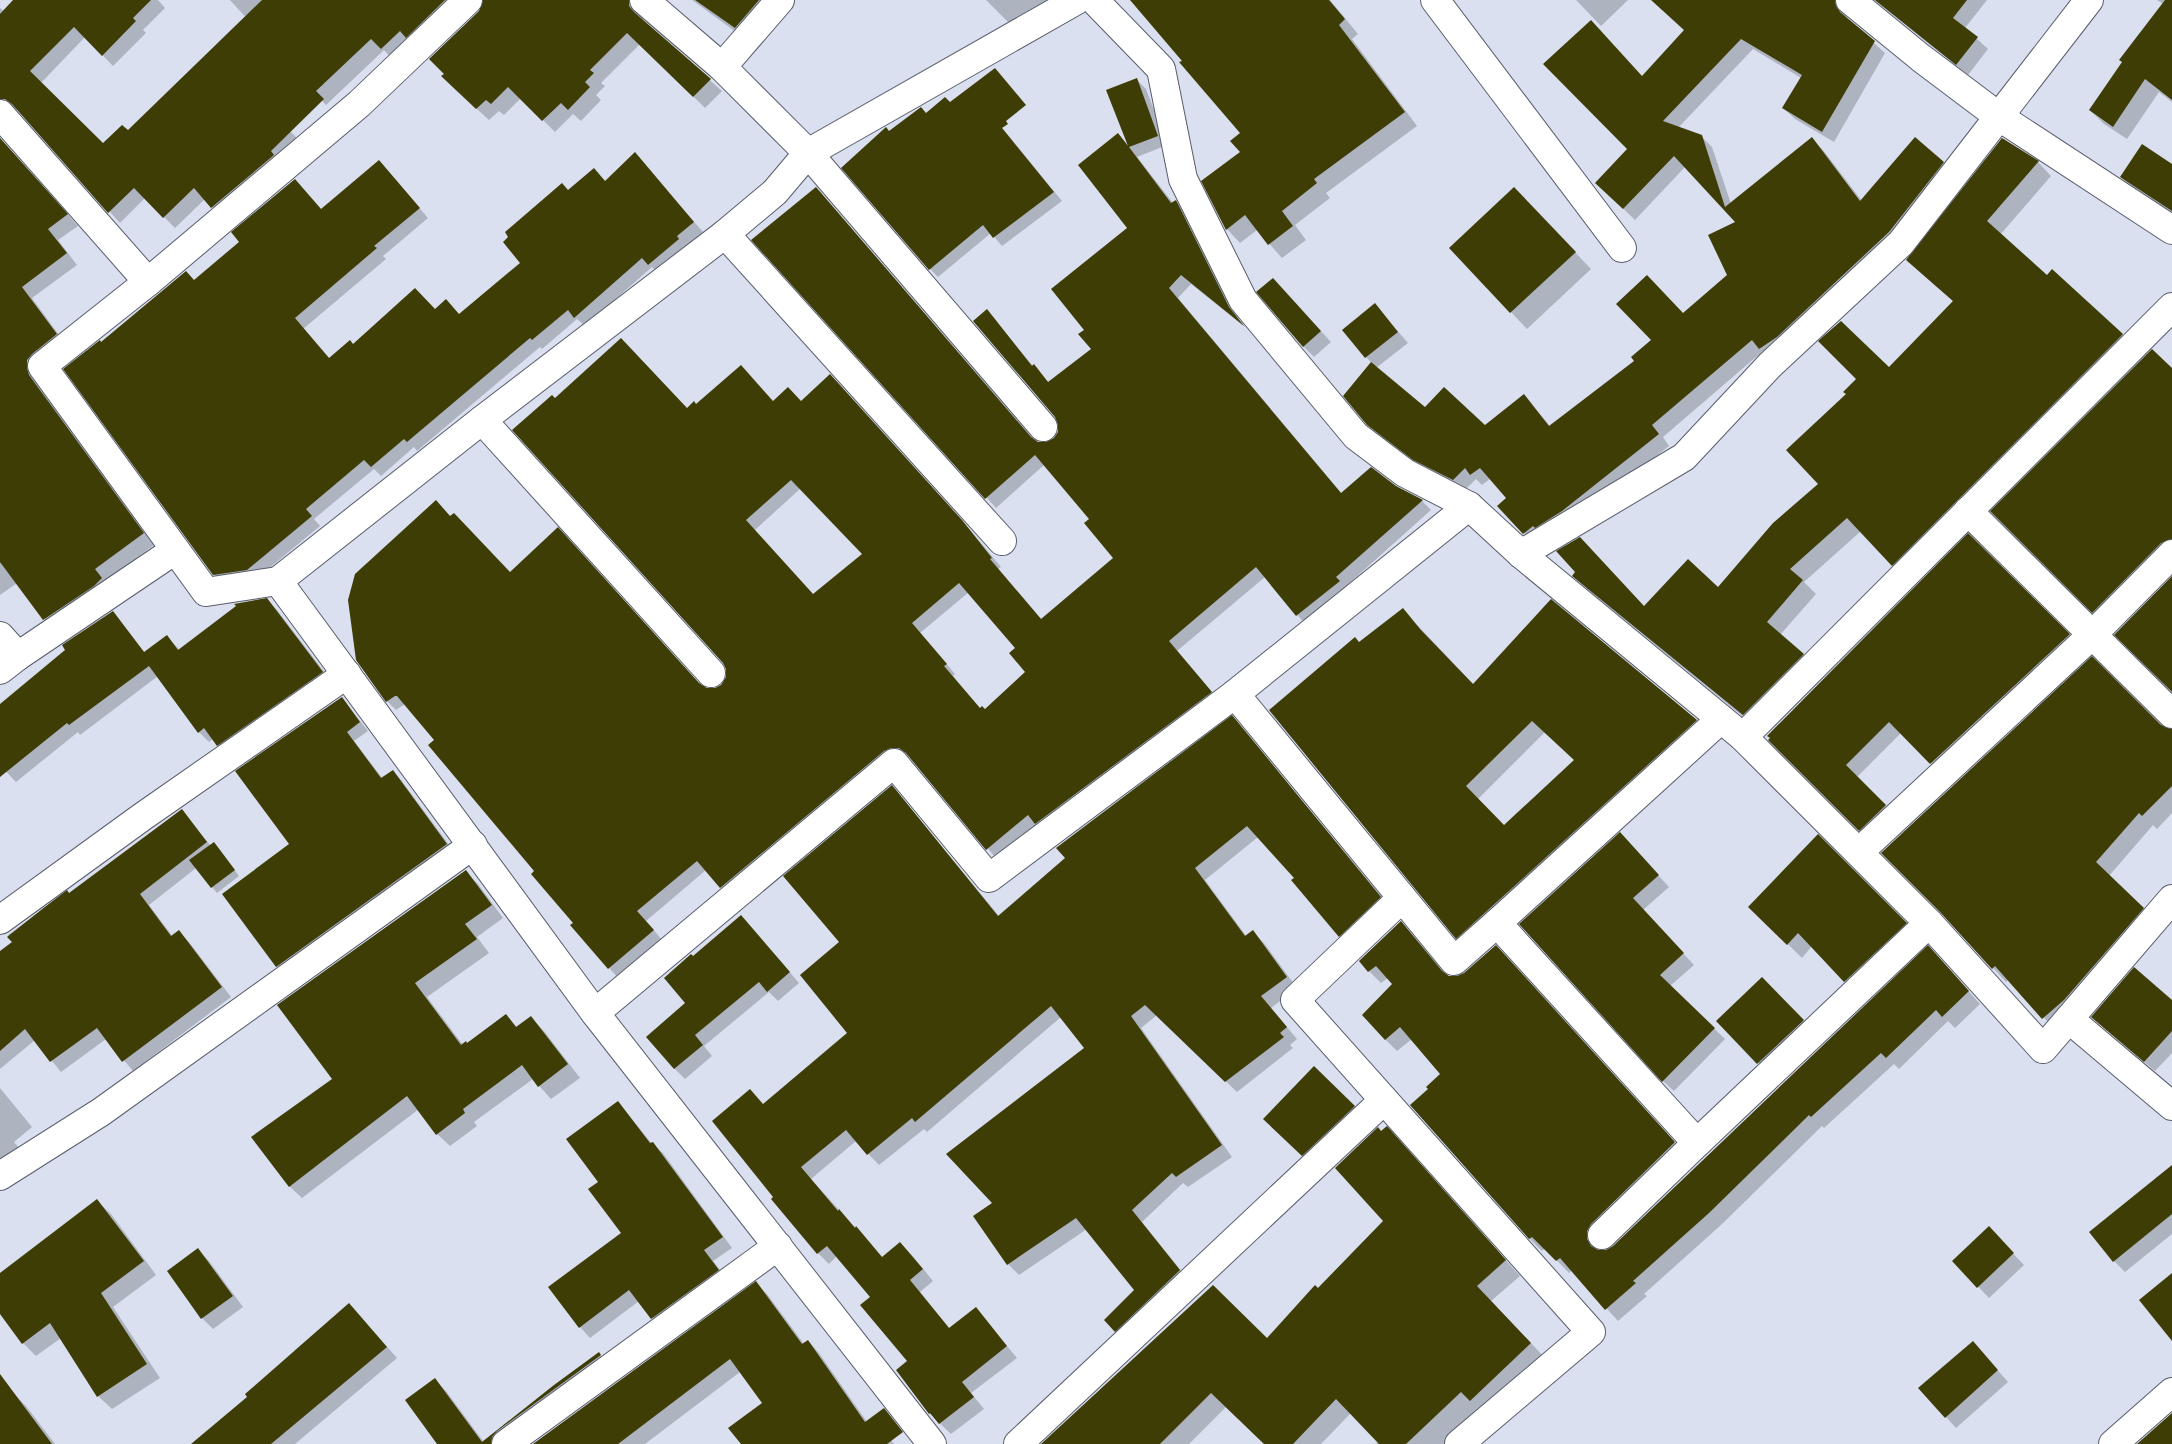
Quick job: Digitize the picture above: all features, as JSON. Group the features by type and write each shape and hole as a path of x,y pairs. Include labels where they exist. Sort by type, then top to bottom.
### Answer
{"street":[{"path":"468,0 359,104 148,282 42,366 206,592 278,581 482,420 725,234 775,192 808,153 1077,0"},
{"path":"644,0 722,67 808,153 1043,427"},
{"path":"722,67 780,0"},
{"path":"1094,0 1161,69 1183,179 1243,300 1356,436 1405,473 1469,506 1521,554 1743,737 1929,923 2042,1049 2172,898"},
{"path":"1435,0 1622,248"},
{"path":"1850,0 1921,58 1998,116 2172,230"},
{"path":"1521,554 1684,457 1770,365 1901,243 2089,0"},
{"path":"0,114 148,282"},
{"path":"725,234 1002,541"},
{"path":"1743,737 2172,307"},
{"path":"482,420 711,673"},
{"path":"595,1013 894,763 989,878 1235,694 1469,506"},
{"path":"1968,511 2172,714"},
{"path":"6,654 175,550"},
{"path":"1859,852 2092,635 2172,554"},
{"path":"278,581 595,1013 932,1444"},
{"path":"0,920 142,817 347,674"},
{"path":"1235,694 1454,961 1721,719"},
{"path":"0,1176 101,1112 473,845"},
{"path":"1402,898 1295,1000 1591,1332 1459,1444"},
{"path":"1498,923 1697,1143"},
{"path":"1602,1234 1929,923"},
{"path":"2069,1019 2172,1106"},
{"path":"1018,1444 1384,1100"},
{"path":"506,1444 778,1246"},
{"path":"2113,1444 2172,1392"}],"building":[{"path":"13,0 151,0 133,18 136,21 102,56 74,27 30,71 103,143 122,125 128,130 262,0 445,0 406,38 400,31 381,49 371,39 316,91 324,99 271,151 274,155 211,208 194,188 163,218 134,188 108,213 12,104 5,99 0,99 0,14"},
{"path":"483,0 629,0 629,6 634,12 711,79 693,97 627,33 590,70 594,73 585,82 590,87 568,110 561,103 542,121 508,87 491,104 486,100 476,109 441,76 444,74 429,59 479,11"},
{"path":"695,0 759,0 735,28"},
{"path":"1130,0 1329,0 1345,19 1339,25 1405,112 1314,179 1317,183 1282,211 1293,226 1268,245 1245,215 1226,230 1201,181 1240,152 1230,141 1240,133 1179,62 1182,61"},
{"path":"1651,0 1835,0 1840,12 1875,41 1822,132 1782,108 1802,75 1741,39 1663,121 1702,135 1725,207 1812,137 1860,201 1915,137 1944,162 1889,232 1777,337 1759,349 1752,340 1652,425 1659,434 1562,511 1535,528 1533,526 1523,534 1497,506 1506,498 1480,468 1470,475 1465,468 1453,480 1413,460 1367,425 1343,396 1371,362 1425,407 1444,387 1485,425 1524,394 1549,426 1634,361 1631,357 1651,340 1616,304 1647,275 1683,313 1727,275 1708,235 1735,222 1674,156 1623,209 1595,183 1627,149 1543,64 1591,20 1642,76 1684,30"},
{"path":"1875,0 1967,0 1953,18 1978,37 1956,65"},
{"path":"2165,0 2172,0 2172,100 2145,79 2113,127 2089,110 2122,62 2119,60"},
{"path":"995,68 1026,105 1006,121 1008,124 1002,128 1054,192 993,238 983,225 929,270 841,168 886,127 889,131 921,107 926,113 945,97 950,102"},
{"path":"1137,78 1158,136 1129,147 1171,203 1176,200 1229,307 1244,326 1181,275 1169,288 1341,493 1371,467 1396,486 1423,500 1336,577 1340,581 1296,616 1256,567 1169,641 1212,692 1035,824 1028,815 986,850 906,753 899,748 891,748 884,751 720,888 697,861 637,911 654,930 608,969 570,925 573,923 531,874 534,871 428,745 434,740 397,696 386,702 356,660 348,600 355,574 436,500 450,516 454,513 510,572 558,527 699,683 707,688 715,688 721,685 726,677 726,669 723,663 512,430 552,395 555,398 621,338 687,408 694,401 696,404 741,365 773,401 788,387 801,401 830,374 962,520 992,558 990,559 1041,619 1113,558 1084,523 1089,519 1035,455 985,499 751,240 816,187 1031,437 1038,442 1046,442 1054,438 1058,432 1055,417 973,321 987,309 1032,366 1034,364 1048,382 1091,349 1078,334 1084,330 1051,289 1127,228 1078,165 1118,133 1128,146 1106,90","holes":["791,480 862,554 813,594 746,520","959,583 1015,648 1009,653 1025,672 985,709 982,706 980,708 944,666 947,664 912,623"]},
{"path":"0,138 68,214 48,229 67,253 22,287 57,334 27,360 29,375 144,533 95,569 102,578 94,586 43,620 0,562"},
{"path":"2002,138 2039,161 1987,221 2047,275 2052,269 2123,334 1892,566 1847,518 1790,569 1803,580 1767,622 1804,654 1743,715 1572,576 1575,572 1556,551 1580,537 1644,606 1688,559 1718,587 1773,523 1818,484 1786,450 1846,394 1843,392 1856,379 1818,341 1841,321 1889,367 1953,301 1906,260"},
{"path":"2142,144 2172,164 2172,211 2120,177"},
{"path":"635,152 694,222 677,236 679,239 648,265 642,258 574,318 568,310 532,340 530,338 407,442 404,439 371,467 364,460 306,509 312,516 247,570 213,575 63,369 100,340 101,342 186,271 194,280 239,242 231,232 295,179 321,209 379,160 420,208 374,246 377,248 295,318 329,358 350,340 353,344 415,288 435,309 446,299 459,314 520,263 503,242 508,237 505,232 562,183 568,190 594,168 605,181"},
{"path":"1514,187 1576,252 1510,313 1449,248"},
{"path":"1273,278 1321,331 1303,347 1256,292"},
{"path":"1375,303 1398,332 1365,358 1342,330"},
{"path":"2152,349 2172,368 2172,539 2161,543 2092,613 1990,511"},
{"path":"1968,533 2070,634 1930,764 1889,722 1846,765 1886,805 1859,831 1768,740 1770,738 1767,736"},
{"path":"2172,576 2172,692 2114,635"},
{"path":"267,598 323,672 217,746 204,728 198,733 149,666 69,725 67,723 0,777 0,704 65,650 62,645 113,611 144,652 167,635 178,650 236,606 234,604"},
{"path":"1551,599 1697,720 1456,939 1269,710 1355,637 1359,642 1403,608 1420,629 1473,684","holes":["1532,721 1574,760 1504,825 1466,786"]},
{"path":"2092,656 2161,725 2172,729 2172,786 2142,816 2139,813 2096,862 2144,908 2064,1000 2042,1019 1995,966 1992,969 1940,912 1881,853"},
{"path":"342,697 360,722 347,732 381,778 393,770 447,844 276,967 222,894 289,844 235,771"},
{"path":"1232,715 1381,897 1339,937 1291,880 1294,878 1247,826 1195,868 1245,936 1253,930 1287,977 1261,996 1287,1027 1280,1033 1284,1037 1225,1082 1145,1005 1131,1016 1222,1145 1176,1177 1172,1173 1132,1210 1180,1270 1115,1332 1104,1320 1134,1290 1076,1218 1007,1265 973,1216 992,1203 946,1154 1084,1048 1051,1006 915,1122 912,1118 867,1155 846,1130 801,1167 838,1211 839,1209 855,1228 856,1226 882,1257 900,1242 923,1269 910,1280 949,1328 976,1307 1007,1346 962,1382 974,1397 939,1424 929,1414 896,1370 907,1361 860,1305 870,1297 827,1246 817,1254 771,1199 773,1197 712,1121 750,1089 763,1104 847,1033 800,975 839,942 783,876 892,785 998,916 1065,858 1056,848"},
{"path":"182,809 207,842 140,894 171,936 179,930 222,987 122,1062 97,1028 50,1062 25,1029 0,1051 0,951 12,942 7,937 67,890 69,893"},
{"path":"1620,832 1659,875 1633,898 1684,953 1660,975 1715,1028 1662,1082 1519,924"},
{"path":"1818,834 1907,923 1844,982 1798,933 1787,945 1748,907"},
{"path":"214,842 235,870 211,888 189,860"},
{"path":"466,870 492,905 465,924 477,939 415,983 461,1045 466,1041 467,1043 506,1014 516,1027 531,1016 568,1064 538,1087 522,1065 463,1109 465,1113 436,1135 407,1096 289,1187 251,1137 332,1079 277,1005"},
{"path":"741,915 790,972 767,992 759,982 695,1035 703,1045 674,1069 646,1037 685,1003 664,978"},
{"path":"1401,921 1442,971 1449,976 1457,976 1464,973 1496,945 1675,1142 1591,1224 1587,1231 1587,1239 1591,1246 1598,1250 1606,1250 1613,1246 1928,945 1969,991 1942,1017 1936,1010 1886,1058 1881,1053 1811,1117 1809,1115 1709,1213 1633,1281 1636,1283 1605,1310 1560,1258 1556,1261 1532,1237 1529,1239 1410,1105 1428,1089 1426,1087 1440,1074 1400,1027 1385,1040 1362,1015 1392,984 1376,966 1368,972 1359,961"},
{"path":"2134,967 2172,1000 2172,1031 2144,1062 2091,1017"},
{"path":"1762,977 1804,1020 1757,1064 1716,1021"},
{"path":"1314,1066 1355,1106 1302,1156 1263,1119"},
{"path":"618,1101 650,1143 653,1142 723,1237 704,1250 719,1270 651,1319 629,1290 579,1328 548,1287 621,1233 588,1189 598,1182 566,1139"},
{"path":"1387,1126 1506,1260 1477,1286 1531,1343 1470,1401 1461,1392 1406,1444 1379,1444 1336,1399 1293,1444 1264,1444 1211,1393 1160,1444 1041,1444 1213,1285 1267,1338 1315,1285 1318,1288 1383,1221 1335,1168 1378,1127 1381,1131"},
{"path":"2172,1165 2172,1214 2113,1262 2089,1232"},
{"path":"97,1199 144,1261 101,1293 147,1364 97,1397 50,1323 22,1344 0,1314 0,1273"},
{"path":"1989,1226 2014,1253 1977,1288 1952,1261"},
{"path":"198,1248 233,1296 201,1319 167,1271"},
{"path":"2172,1273 2172,1341 2139,1300"},
{"path":"756,1281 802,1344 808,1340 865,1422 884,1408 903,1432 887,1444 741,1444 728,1428 762,1403 730,1359 618,1444 533,1444"},
{"path":"349,1303 387,1347 271,1444 191,1444 247,1397 245,1394"},
{"path":"1973,1341 1998,1370 1945,1418 1918,1388"},
{"path":"599,1352 601,1355 497,1431 492,1437 491,1444 437,1444 405,1400 435,1378 482,1442"},
{"path":"0,1374 52,1444 0,1444"},
{"path":"2172,1413 2172,1444 2137,1444"}]}
